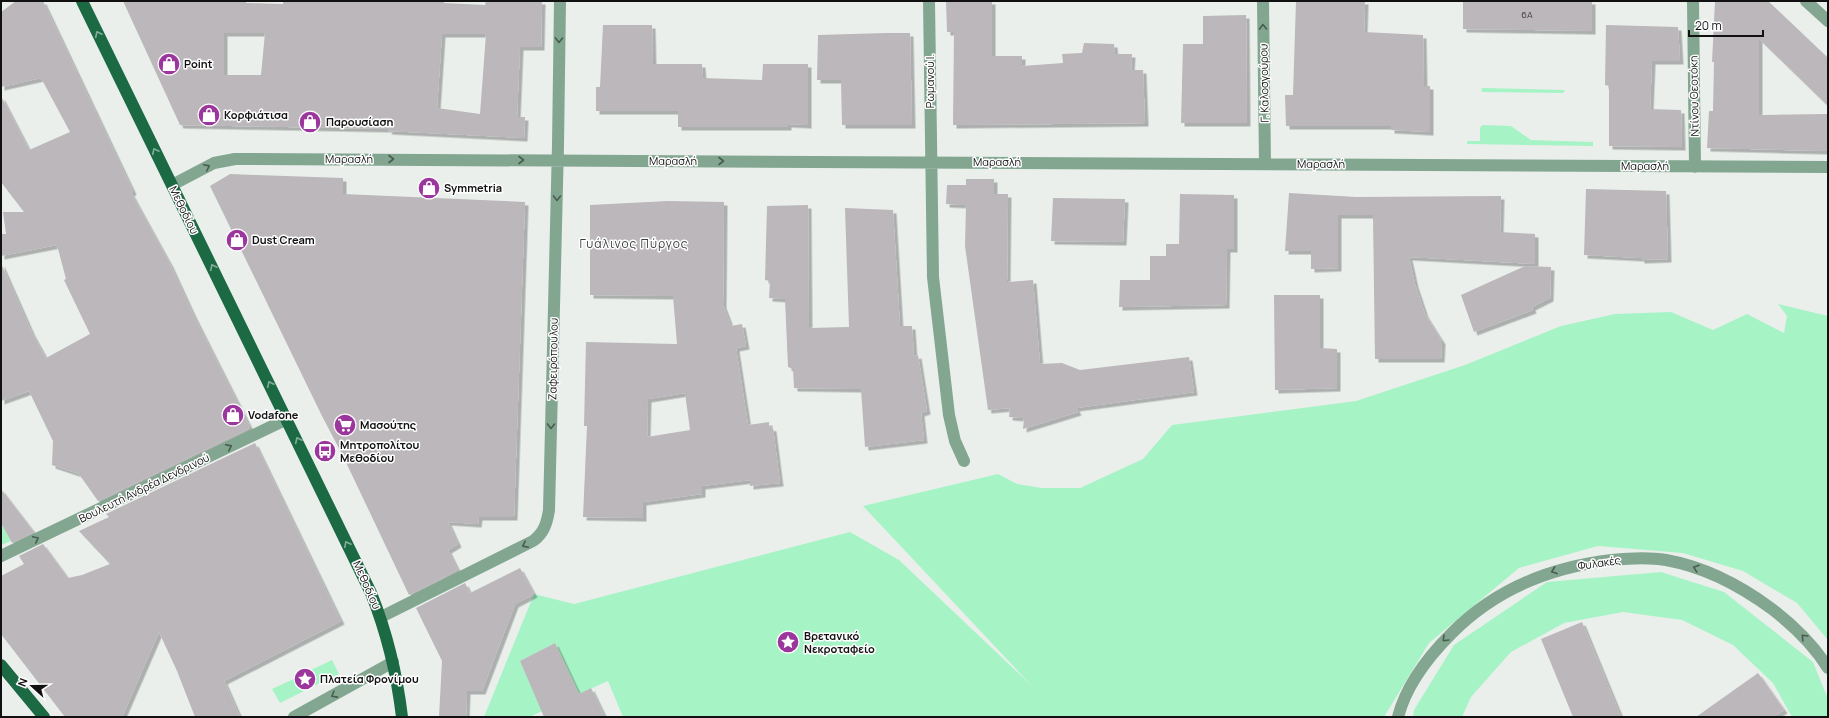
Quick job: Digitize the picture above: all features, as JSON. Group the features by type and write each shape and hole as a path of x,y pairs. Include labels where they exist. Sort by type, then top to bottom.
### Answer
{"main road":[{"name":"Μεθοδίου","path":"82,1 371,593 381,617 393,662 402,717"},
{"path":"1,665 44,717"}],"street":[{"name":"Ζαφειρόπουλου","path":"381,617 528,544 537,538 546,526 549,510 558,160 560,1"},
{"name":"Ρωμανού Ι.","path":"929,1 931,253 949,415 955,441 964,461"},
{"name":"Γ. Καλοσγούρου","path":"1263,1 1265,164"},
{"name":"Ντίνου Θεοτόκη","path":"1693,1 1695,167"},
{"path":"1806,1 1828,21"},
{"name":"Μαρασλή","path":"172,185 214,164 235,159 1828,167"},
{"name":"Βουλευτή Ανδρέα Δενδρινού","path":"1,556 287,419"},
{"name":"Φυλακές","path":"1398,717 1416,676 1438,646 1464,620 1494,598 1528,581 1562,568 1606,561 1648,558 1666,560 1712,574 1733,583 1764,604 1797,630 1810,643 1828,668"},
{"path":"294,717 393,662"}],"green space":[{"path":"1481,89 1565,91 1563,93 1482,92"},
{"path":"1482,125 1511,126 1531,140 1593,142 1593,146 1467,144 1467,141 1480,141 1480,128"},
{"path":"1778,304 1828,316 1828,640 1797,603 1743,571 1683,553 1598,546 1519,568 1429,643 1384,717 623,717 608,681 579,694 555,643 520,661 542,711 530,717 484,717 534,594 574,604 850,532 899,560 1032,686 863,506 998,474 1017,484 1042,488 1080,488 1143,459 1172,425 1356,401 1465,365 1561,326 1615,314 1671,312 1713,330 1747,314 1784,333 1787,316"},
{"path":"2,525 11,541 1,545 1,526"},
{"path":"1661,572 1724,592 1813,662 1828,699 1828,717 1792,717 1773,683 1733,645 1682,620 1623,612 1564,623 1511,652 1471,697 1462,717 1413,717 1414,710 1454,645 1547,582"},
{"path":"332,660 339,674 314,686 307,672"},
{"path":"298,677 304,691 280,703 272,689"}],"building":[{"path":"16,1 43,1 133,191 131,193 170,264 193,314 250,427 98,501 79,474 52,465 53,441 29,391 1,401 1,263 32,333 46,358 90,334 64,280 66,279 57,245 1,256 1,234 6,234 3,212 24,212 1,182 1,96 29,150 70,132 41,78 1,87 1,12"},
{"path":"123,1 246,1 246,3 283,4 283,1 444,1 444,3 485,5 486,1 542,1 541,47 520,47 517,117 525,117 524,138 388,131 389,129 180,125","holes":["224,33 265,33 261,75 224,75","442,34 486,34 480,114 437,108"]},
{"path":"946,1 992,1 992,56 1022,56 1022,66 1063,63 1062,54 1082,53 1084,43 1114,44 1115,54 1132,54 1131,70 1143,70 1145,123 953,125 954,32 947,32"},
{"path":"1296,1 1365,1 1364,32 1423,35 1424,86 1430,86 1430,132 1391,130 1391,126 1286,126 1285,95 1293,95"},
{"path":"1463,1 1592,1 1592,31 1463,29"},
{"path":"1715,1 1768,1 1828,58 1828,106 1759,39 1759,115 1828,114 1828,151 1707,148 1709,111 1713,111 1714,62 1712,62"},
{"path":"1246,15 1247,123 1181,123 1183,44 1203,44 1203,16"},
{"path":"603,25 652,25 653,64 702,64 703,78 762,80 763,64 808,64 808,125 788,124 788,127 678,127 678,111 596,111 596,87 600,87"},
{"path":"1606,25 1678,27 1680,61 1652,61 1650,109 1681,110 1682,147 1609,146 1609,86 1605,85"},
{"path":"910,33 912,125 842,125 841,80 817,80 818,35"},
{"path":"230,174 343,178 343,194 525,202 514,517 479,517 478,524 448,522 458,544 448,550 458,570 409,595 343,456 210,186"},
{"path":"966,179 994,179 994,194 1008,194 1007,282 1033,280 1040,364 1062,363 1080,370 1189,357 1194,392 1076,408 1078,412 1023,429 1024,418 1009,417 1010,408 988,410 965,246 966,205 946,204 947,185 966,185"},
{"path":"1586,189 1666,191 1668,259 1641,260 1641,258 1584,255"},
{"path":"1289,193 1356,197 1501,196 1500,232 1535,234 1535,264 1409,257 1415,284 1425,314 1442,341 1441,359 1375,359 1373,215 1338,215 1338,268 1311,269 1311,251 1285,251"},
{"path":"1180,194 1234,195 1234,249 1227,249 1226,305 1119,307 1120,280 1150,280 1150,256 1166,256 1166,244 1179,244"},
{"path":"1053,198 1125,199 1123,242 1051,241"},
{"path":"668,201 724,202 723,305 731,326 742,324 746,346 736,348 748,425 769,422 769,427 773,428 780,483 750,486 750,480 702,486 702,494 643,502 643,518 583,517 587,426 584,426 586,342 677,344 673,296 590,295 590,205","holes":["685,393 690,430 647,437 648,399"]},
{"path":"808,205 809,328 849,327 845,208 893,210 900,326 912,326 914,356 918,355 927,411 921,413 924,440 865,447 861,389 794,388 793,369 788,367 785,299 769,298 770,281 765,280 767,206"},
{"path":"1525,266 1551,267 1550,298 1532,307 1533,310 1474,332 1461,295"},
{"path":"1274,295 1320,295 1320,348 1337,349 1337,388 1275,390"},
{"path":"255,443 341,621 224,681 240,717 195,717 177,671 159,632 122,717 65,717 1,634 1,576 24,564 19,556 43,544 68,578 82,575 110,564 79,531 109,517 106,514"},
{"path":"1,489 34,532 12,543 1,523"},
{"path":"520,568 534,594 515,604 482,691 467,691 466,717 439,717 442,661 416,608 465,583 470,593"},
{"path":"1582,622 1621,717 1573,717 1541,639"},
{"path":"555,643 579,694 591,688 605,717 544,717 520,661"},
{"path":"1758,673 1784,710 1773,717 1696,717"}],"place":[{"name":"Point","path":"169,64"},
{"name":"Κορφιάτισα","path":"209,115"},
{"name":"Παρουσίαση","path":"310,122"},
{"name":"Symmetria","path":"429,188"},
{"name":"Dust Cream","path":"237,240"},
{"name":"Vodafone","path":"233,415"},
{"name":"Μασούτης","path":"345,425"},
{"name":"Μητροπολίτου Μεθοδίου","path":"325,451"},
{"name":"Βρετανικό Νεκροταφείο","path":"788,642"},
{"name":"Πλατεία Φρονίμου","path":"305,679"}],"district":[{"name":"Γυάλινος Πύργος","path":"634,244"}]}
